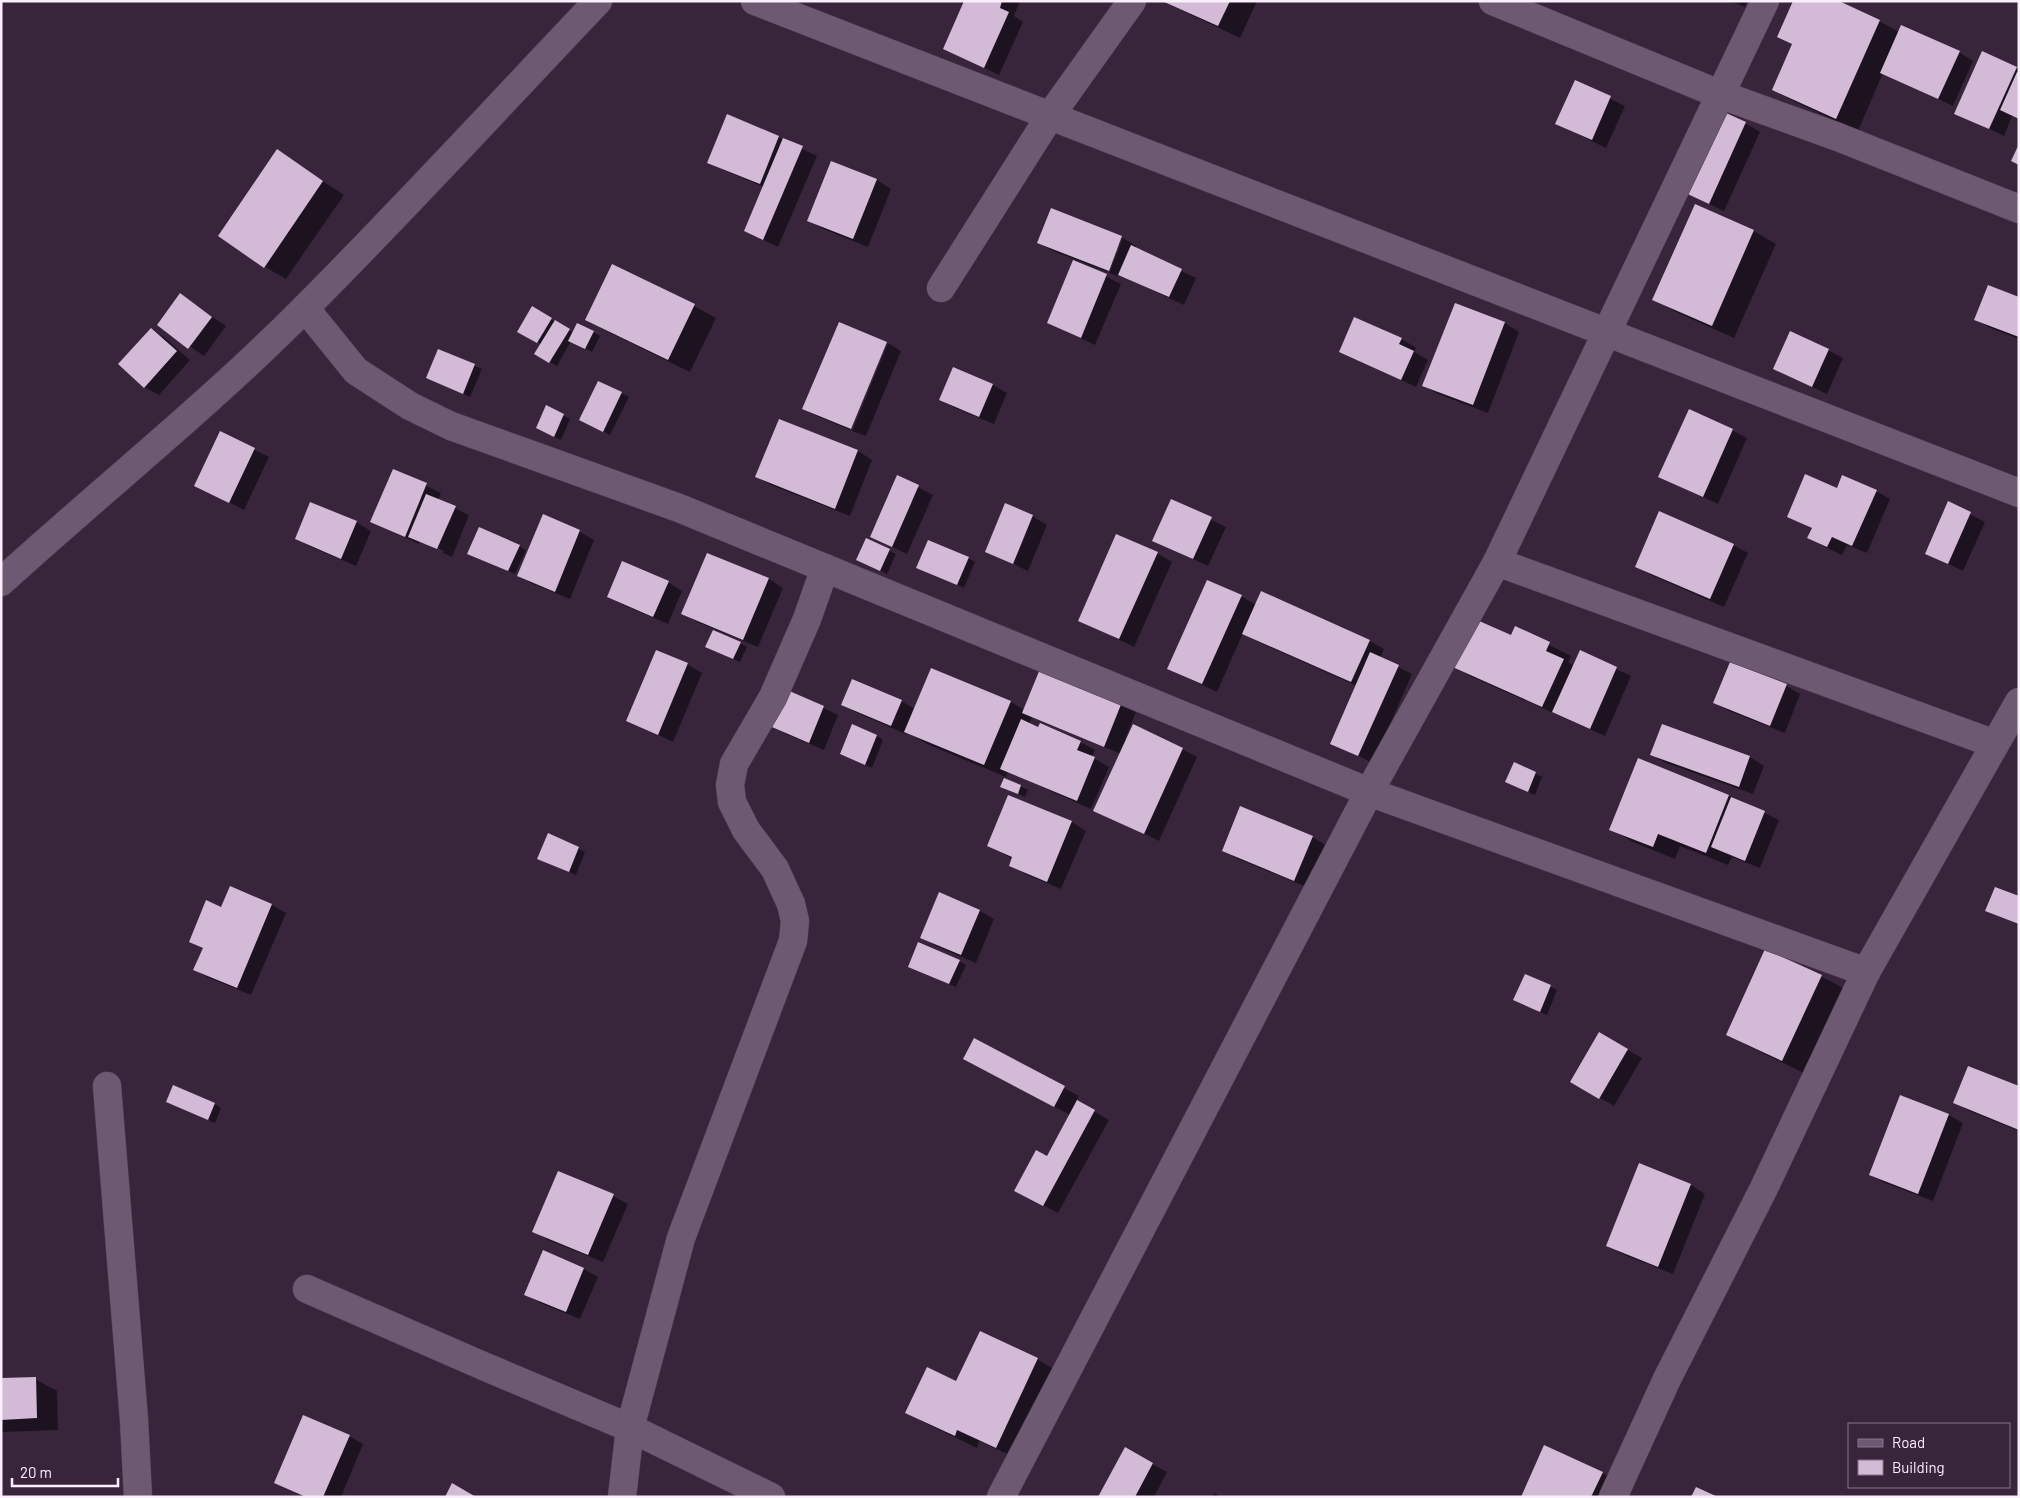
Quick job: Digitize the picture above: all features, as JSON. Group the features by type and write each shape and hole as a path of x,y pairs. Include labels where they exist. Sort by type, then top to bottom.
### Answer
{"street":[{"path":"1,582 66,522 185,420 305,308 598,1"},
{"path":"755,1 1388,249 1607,331 2019,493"},
{"path":"941,288 1050,116 1132,1"},
{"path":"1493,1 1719,94 1838,137 2019,209"},
{"path":"1001,1497 1369,792 1497,562 1765,1"},
{"path":"305,308 356,370 410,406 451,426 679,508 1369,792 1866,972"},
{"path":"1497,562 1995,744"},
{"path":"622,1497 630,1428 681,1238 793,940 796,921 791,904 775,869 746,830 732,802 730,785 734,764 773,697 807,619 826,568"},
{"path":"1613,1497 1667,1379 1764,1188 1866,972 2019,702"},
{"path":"107,1086 134,1420 138,1497"},
{"path":"307,1289 481,1366 630,1428 771,1497"}],"building":[{"path":"964,1 1002,1 1000,8 1009,12 984,68 943,49"},
{"path":"1162,1 1230,1 1218,26"},
{"path":"1793,1 1839,1 1880,20 1836,119 1772,90 1792,44 1777,37"},
{"path":"1901,25 1960,51 1938,99 1880,73"},
{"path":"1982,51 2017,67 1989,129 1954,114"},
{"path":"2017,72 2019,73 2019,119 2000,110"},
{"path":"1575,80 1611,96 1592,140 1555,124"},
{"path":"1715,108 1746,122 1709,204 1679,190"},
{"path":"727,114 779,136 760,184 707,163"},
{"path":"783,138 803,146 763,240 744,231"},
{"path":"2019,144 2019,165 2011,161"},
{"path":"277,149 323,181 264,268 218,236"},
{"path":"831,161 877,179 853,239 807,221"},
{"path":"1695,204 1754,230 1712,326 1652,300"},
{"path":"1051,208 1122,236 1109,271 1037,243"},
{"path":"1131,245 1182,269 1169,297 1118,275"},
{"path":"1073,260 1107,274 1081,338 1047,323"},
{"path":"612,264 695,304 668,360 585,320"},
{"path":"1988,285 2019,297 2019,337 1974,320"},
{"path":"180,293 212,317 188,349 157,325"},
{"path":"1455,303 1505,322 1473,405 1422,386"},
{"path":"532,306 552,318 537,343 517,332"},
{"path":"1354,317 1402,338 1399,344 1414,351 1401,380 1339,352"},
{"path":"555,320 570,329 549,363 534,354"},
{"path":"839,322 887,342 851,429 802,409"},
{"path":"577,323 594,331 585,349 568,341"},
{"path":"151,328 177,351 144,388 118,364"},
{"path":"1790,331 1829,349 1812,387 1773,369"},
{"path":"438,349 475,364 463,394 426,378"},
{"path":"953,367 993,384 979,417 939,400"},
{"path":"598,381 622,392 603,432 579,420"},
{"path":"546,405 564,414 554,437 536,428"},
{"path":"1689,409 1733,429 1703,497 1658,477"},
{"path":"779,419 858,450 835,509 755,477"},
{"path":"220,431 255,448 229,503 194,486"},
{"path":"393,469 427,483 405,537 370,522"},
{"path":"1805,474 1837,488 1842,475 1877,490 1852,546 1832,537 1827,547 1807,538 1812,528 1787,517"},
{"path":"897,475 919,485 892,547 870,537"},
{"path":"426,494 456,506 437,549 408,537"},
{"path":"1171,499 1212,517 1193,559 1152,541"},
{"path":"1948,501 1971,512 1948,564 1925,554"},
{"path":"310,502 357,521 341,559 295,539"},
{"path":"1005,503 1033,515 1013,564 985,552"},
{"path":"1659,511 1734,544 1710,599 1635,567"},
{"path":"543,514 580,530 555,592 517,576"},
{"path":"479,527 520,545 508,571 467,554"},
{"path":"1116,534 1158,552 1119,639 1078,621"},
{"path":"866,538 890,549 880,571 856,560"},
{"path":"928,540 969,557 957,585 916,568"},
{"path":"707,553 769,578 743,640 681,614"},
{"path":"622,561 669,581 653,617 607,597"},
{"path":"1207,580 1242,595 1202,684 1167,669"},
{"path":"1261,591 1370,640 1351,682 1242,634"},
{"path":"1470,617 1511,635 1515,626 1550,642 1546,651 1564,659 1542,707 1448,665"},
{"path":"713,630 741,642 733,659 705,647"},
{"path":"656,650 688,663 658,735 626,721"},
{"path":"1580,650 1617,667 1590,729 1552,712"},
{"path":"1370,652 1399,665 1358,756 1330,744"},
{"path":"1730,662 1787,684 1770,726 1713,703"},
{"path":"931,668 1011,701 984,765 904,732"},
{"path":"1040,669 1122,702 1104,747 1022,713"},
{"path":"852,679 902,700 891,726 841,705"},
{"path":"787,690 824,706 809,743 772,727"},
{"path":"1021,719 1038,727 1040,723 1081,741 1077,750 1095,757 1077,801 1000,769"},
{"path":"852,724 877,735 865,765 840,754"},
{"path":"1133,724 1183,748 1144,834 1093,811"},
{"path":"1662,724 1750,756 1739,787 1650,755"},
{"path":"1638,758 1729,795 1706,853 1658,834 1653,847 1609,830"},
{"path":"1514,762 1536,772 1528,792 1505,782"},
{"path":"1004,778 1021,785 1018,794 1000,787"},
{"path":"1008,795 1072,821 1047,882 1009,866 1012,857 987,846"},
{"path":"1731,797 1765,811 1745,861 1711,847"},
{"path":"1240,806 1313,836 1294,881 1222,851"},
{"path":"548,833 579,847 569,872 537,859"},
{"path":"230,886 272,904 237,988 193,970 203,948 189,942 206,900 221,907"},
{"path":"1995,887 2019,896 2019,924 1985,911"},
{"path":"939,892 980,910 961,955 920,938"},
{"path":"918,942 960,960 949,984 908,967"},
{"path":"1765,949 1822,975 1782,1061 1726,1035"},
{"path":"1525,974 1551,985 1540,1012 1513,1000"},
{"path":"1599,1032 1628,1049 1599,1099 1570,1082"},
{"path":"974,1038 1065,1086 1054,1107 963,1059"},
{"path":"1968,1066 2019,1086 2019,1130 1953,1103"},
{"path":"173,1085 215,1103 208,1120 166,1102"},
{"path":"1900,1095 1949,1114 1918,1194 1869,1175"},
{"path":"1077,1100 1095,1110 1043,1206 1014,1191 1036,1150 1047,1156"},
{"path":"1639,1163 1691,1184 1658,1267 1606,1246"},
{"path":"558,1171 614,1194 588,1255 532,1232"},
{"path":"543,1250 584,1268 566,1312 524,1295"},
{"path":"980,1331 1038,1358 996,1448 957,1430 955,1436 905,1413 927,1367 956,1381"},
{"path":"36,1377 37,1418 1,1420 1,1378"},
{"path":"303,1415 350,1435 323,1497 306,1497 274,1483"},
{"path":"1544,1445 1603,1472 1591,1497 1521,1497"},
{"path":"1125,1447 1153,1463 1135,1497 1098,1497"},
{"path":"452,1483 476,1497 445,1497"},
{"path":"1696,1487 1718,1497 1691,1497"}]}
